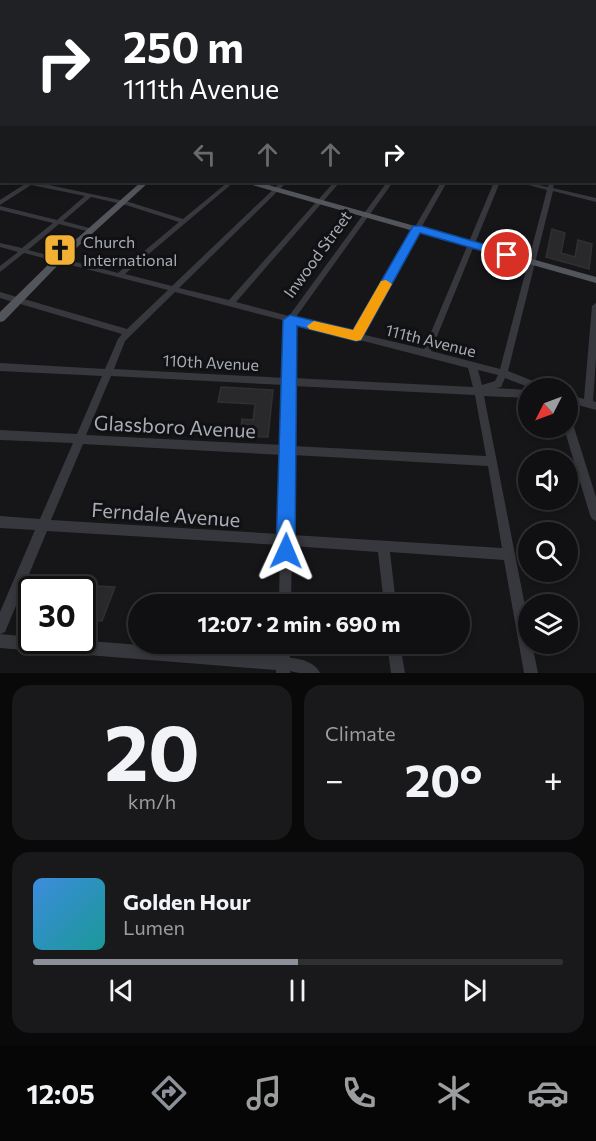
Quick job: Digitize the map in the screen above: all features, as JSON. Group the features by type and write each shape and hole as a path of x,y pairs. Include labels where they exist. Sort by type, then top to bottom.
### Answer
{"main road":[{"path":"0,318 58,260 144,183"},
{"path":"256,183 596,280"}],"street":[{"path":"0,203 30,183"},
{"path":"35,183 123,202 183,222"},
{"path":"120,275 230,183"},
{"path":"0,627 122,339 283,183"},
{"path":"231,303 336,183"},
{"name":"Inwood Street","path":"285,594 290,320 389,183"},
{"path":"356,336 443,183"},
{"path":"426,354 497,183"},
{"path":"530,183 551,185 596,200"},
{"path":"478,390 498,384 503,374 551,185"},
{"path":"0,270 89,196"},
{"path":"0,208 91,230"},
{"name":"111th Avenue","path":"0,245 231,303 518,380"},
{"path":"0,295 128,333"},
{"path":"592,404 596,306"},
{"path":"472,366 531,673"},
{"name":"110th Avenue","path":"0,367 518,393"},
{"name":"Glassboro Avenue","path":"0,435 492,461"},
{"path":"572,438 596,515"},
{"name":"Ferndale Avenue","path":"0,522 509,554"},
{"path":"382,546 389,594"},
{"path":"0,641 283,668 298,665 313,673"},
{"path":"395,654 398,673"}],"building":[{"path":"552,229 565,233 561,253 575,257 578,240 592,244 589,269 546,257"},
{"path":"221,387 273,390 268,437 240,436 242,419 253,420 255,404 218,402"},
{"path":"97,586 115,587 102,621 96,621"}],"slow traffic":[{"path":"314,326 356,336 386,284"}],"place":[{"name":"Church International","path":"60,250"}],"route":[{"path":"286,551 290,320 356,336 417,229 507,255"}]}
